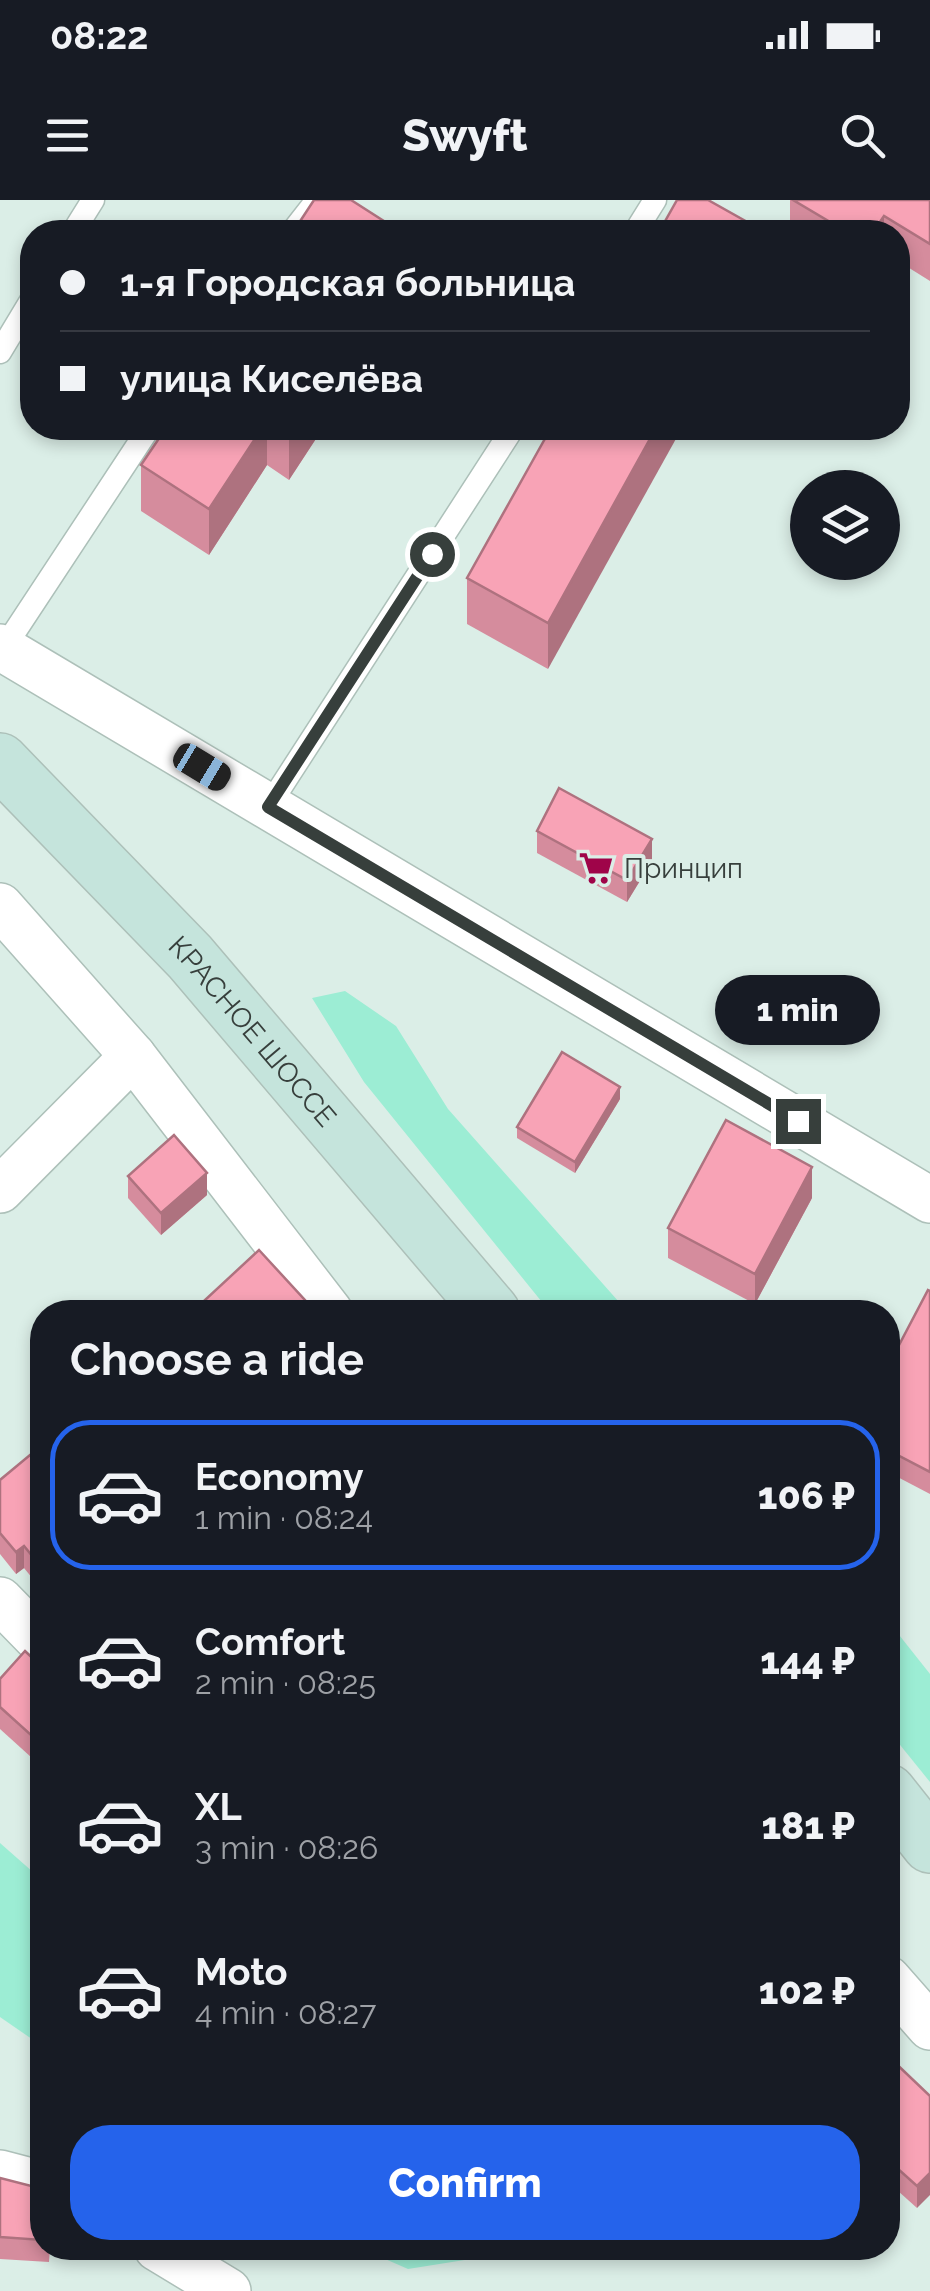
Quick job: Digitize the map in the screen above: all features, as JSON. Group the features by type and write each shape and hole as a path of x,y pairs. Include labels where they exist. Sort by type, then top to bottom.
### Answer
{"main road":[{"name":"КРАСНОЕ ШОССЕ","path":"0,761 190,957 482,1300"},
{"path":"900,1807 930,1845"}],"street":[{"path":"2,647 930,1200"},
{"path":"0,906 132,1056 321,1300"},
{"path":"0,1190 132,1056"},
{"path":"0,1600 30,1631"},
{"path":"900,1992 930,2027"},
{"path":"0,2173 30,2181"},
{"path":"177,2260 228,2291"}],"lane":[{"path":"301,220 317,200"},
{"path":"0,352 20,319"},
{"path":"2,647 141,440"},
{"path":"268,807 506,440"}],"green space":[{"path":"345,991 396,1026 448,1109 617,1300 540,1300 364,1082 312,998"},
{"path":"900,1636 930,1674 930,1782 900,1745"},
{"path":"0,1843 30,1869 30,2038 0,2017"},
{"path":"387,2260 464,2260 408,2269"}],"building":[{"path":"314,200 351,200 382,220 301,220"},
{"path":"677,200 708,200 744,220 666,220"},
{"path":"793,200 930,200 930,244 910,232 910,220 884,216 881,220 827,220"},
{"path":"158,440 254,440 209,509 141,465"},
{"path":"544,440 649,440 548,623 467,578"},
{"path":"559,788 652,839 627,880 537,831"},
{"path":"562,1052 620,1087 575,1162 517,1127"},
{"path":"726,1120 812,1167 755,1274 668,1228"},
{"path":"174,1135 207,1173 161,1213 128,1176"},
{"path":"259,1250 305,1300 205,1300"},
{"path":"930,1291 930,1472 900,1456 900,1343"},
{"path":"30,1455 30,1553 24,1546 16,1552 0,1533 0,1480"},
{"path":"25,1651 30,1656 30,1734 0,1707 0,1679"},
{"path":"900,2067 930,2096 930,2173 917,2186 900,2171"},
{"path":"0,2178 30,2186 30,2239 0,2237"}],"place":[{"name":"Принцип","path":"596,868"}],"route":[{"path":"432,554 268,807 798,1121"}]}
